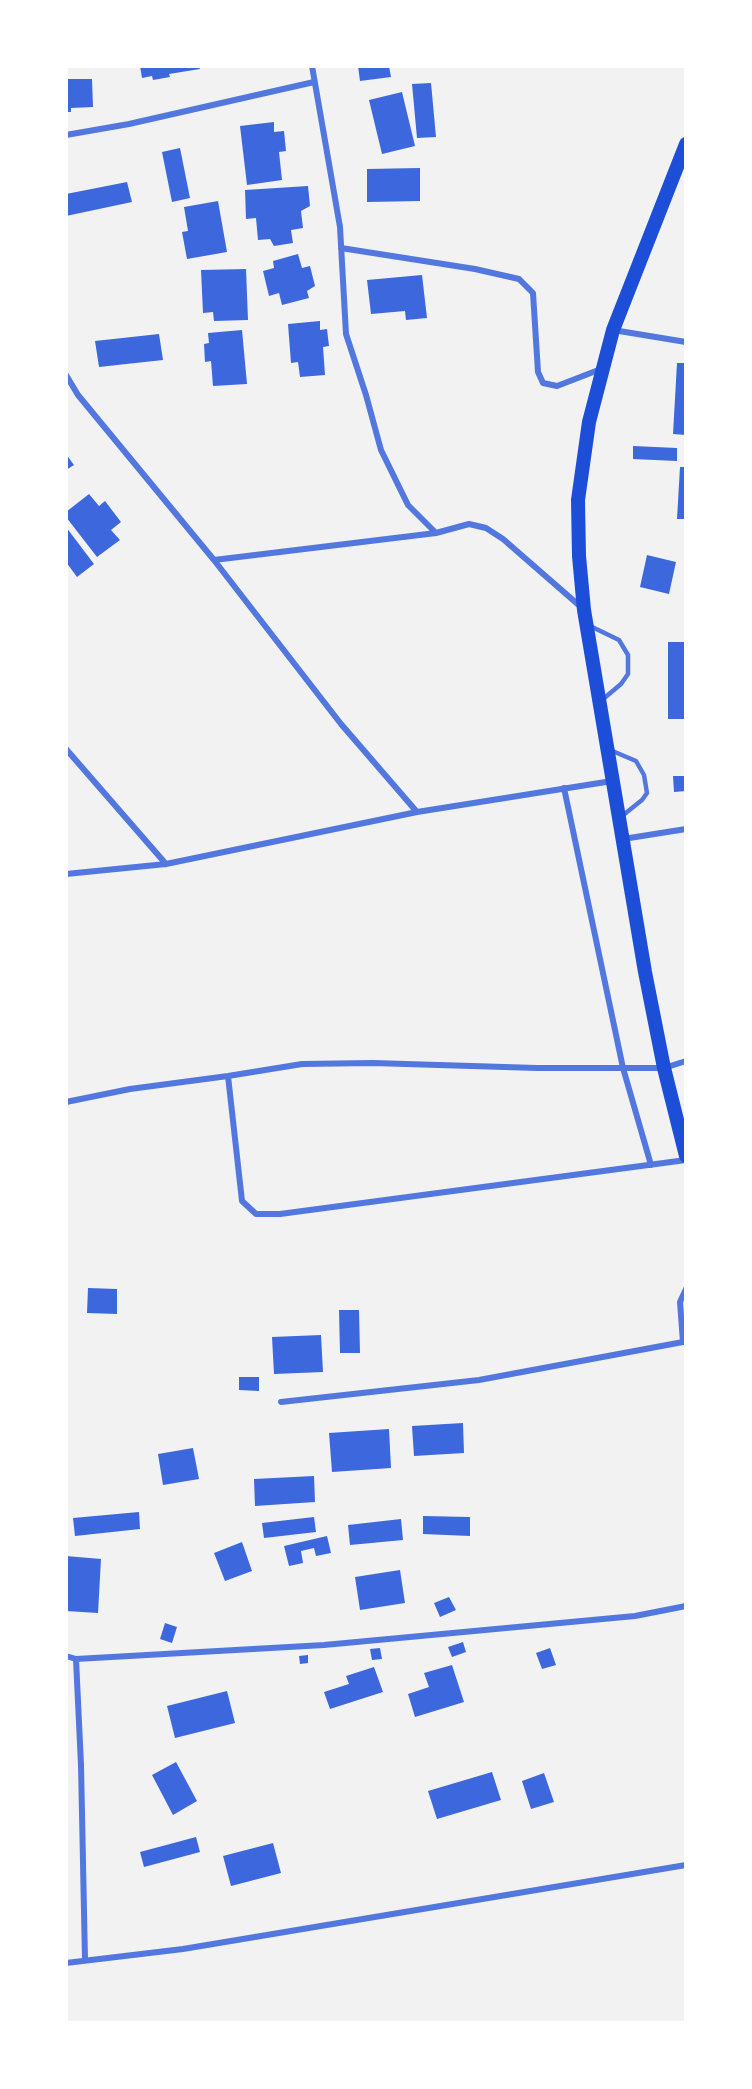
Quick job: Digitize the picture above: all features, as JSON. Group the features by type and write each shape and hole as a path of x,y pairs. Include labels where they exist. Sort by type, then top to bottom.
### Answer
{"main road":[{"path":"686,144 613,330 589,422 578,500 579,556 585,616 599,702 645,972 664,1068 686,1158"}],"street":[{"path":"312,66 340,227 346,334 381,450 408,505 436,533"},
{"path":"66,135 129,124 315,82"},
{"path":"341,248 475,269 519,279 533,293 538,372 543,383 557,386 602,369"},
{"path":"613,330 686,342"},
{"path":"66,375 78,395 214,560 341,724 417,812"},
{"path":"214,560 436,533 470,524 486,528 503,539 585,616"},
{"path":"66,749 166,864"},
{"path":"66,874 166,864 417,812 612,781"},
{"path":"564,789 623,1068 651,1165"},
{"path":"622,839 686,829"},
{"path":"66,1102 130,1089 302,1064 664,1068 686,1061"},
{"path":"228,1076 242,1201 256,1214 280,1214 651,1165 686,1158"},
{"path":"281,1402 479,1380 685,1344 680,1302 686,1289"},
{"path":"66,1656 76,1659 324,1646 635,1616 686,1606"},
{"path":"76,1659 86,1960"},
{"path":"66,1963 183,1949 686,1865"}],"lane":[{"path":"585,616 619,640 628,655 628,674 621,684 599,702"},
{"path":"607,749 636,761 644,775 647,793 642,800 619,818"}],"building":[{"path":"140,66 199,66 200,69 169,74 170,77 153,80 152,76 142,78"},
{"path":"358,66 389,66 391,77 360,81"},
{"path":"66,79 92,79 93,107 71,108 71,112 66,112"},
{"path":"431,83 436,137 417,138 412,84"},
{"path":"402,92 415,146 382,154 369,100"},
{"path":"274,122 274,132 284,131 286,151 279,152 282,180 247,185 240,126"},
{"path":"180,148 190,198 172,202 162,152"},
{"path":"420,168 420,201 367,202 367,169"},
{"path":"127,182 132,202 66,216 66,194"},
{"path":"308,186 310,206 301,211 303,228 291,230 293,243 274,246 270,239 258,240 256,218 246,219 245,190"},
{"path":"218,201 227,252 187,259 182,232 188,231 184,207"},
{"path":"298,254 302,268 310,266 315,286 307,291 309,298 282,305 279,293 269,296 263,271 274,268 273,261"},
{"path":"246,269 248,320 214,321 213,312 203,313 201,270"},
{"path":"422,275 427,318 406,320 405,311 371,314 367,280"},
{"path":"320,321 320,330 327,329 329,346 323,347 325,375 300,377 298,362 291,363 288,324"},
{"path":"242,330 247,384 213,386 211,361 205,362 204,344 209,343 208,333"},
{"path":"159,334 163,360 99,367 95,341"},
{"path":"677,363 686,363 686,435 673,434"},
{"path":"633,446 677,448 677,461 633,459"},
{"path":"66,454 74,465 66,470"},
{"path":"680,467 686,467 686,519 677,519"},
{"path":"89,494 99,506 105,501 121,522 111,530 120,540 97,557 66,517 66,512"},
{"path":"66,527 94,564 77,577 66,562"},
{"path":"647,555 676,562 669,594 640,587"},
{"path":"668,642 686,642 686,719 668,719"},
{"path":"673,776 686,776 686,791 674,792"},
{"path":"88,1288 117,1289 117,1314 87,1313"},
{"path":"339,1310 359,1310 360,1353 340,1353"},
{"path":"321,1335 323,1372 274,1374 272,1337"},
{"path":"239,1377 259,1377 259,1391 239,1390"},
{"path":"463,1423 464,1453 414,1456 412,1426"},
{"path":"389,1429 391,1468 332,1472 329,1433"},
{"path":"193,1448 199,1479 163,1485 158,1454"},
{"path":"314,1476 315,1502 255,1506 254,1479"},
{"path":"139,1512 140,1529 75,1536 73,1518"},
{"path":"423,1516 470,1517 470,1536 423,1534"},
{"path":"314,1517 316,1532 264,1538 262,1523"},
{"path":"401,1519 403,1540 350,1545 348,1525"},
{"path":"327,1536 331,1553 316,1556 314,1548 301,1551 303,1563 289,1566 284,1546"},
{"path":"242,1542 252,1571 225,1581 214,1553"},
{"path":"66,1556 101,1559 98,1613 66,1611"},
{"path":"400,1570 405,1603 360,1610 355,1577"},
{"path":"449,1597 456,1610 440,1617 434,1603"},
{"path":"165,1623 177,1627 172,1643 160,1639"},
{"path":"463,1642 466,1652 452,1657 448,1647"},
{"path":"380,1648 382,1659 372,1660 370,1649"},
{"path":"550,1648 556,1665 542,1669 536,1653"},
{"path":"308,1655 308,1663 300,1664 299,1656"},
{"path":"452,1665 464,1702 415,1717 408,1694 429,1687 424,1673"},
{"path":"374,1667 383,1692 330,1709 324,1692 349,1684 346,1676"},
{"path":"227,1691 235,1723 175,1738 167,1706"},
{"path":"176,1762 197,1801 173,1815 152,1775"},
{"path":"492,1772 501,1800 437,1819 428,1791"},
{"path":"544,1773 554,1802 531,1809 522,1781"},
{"path":"196,1837 200,1852 144,1867 140,1852"},
{"path":"273,1843 281,1873 231,1886 223,1856"}]}
